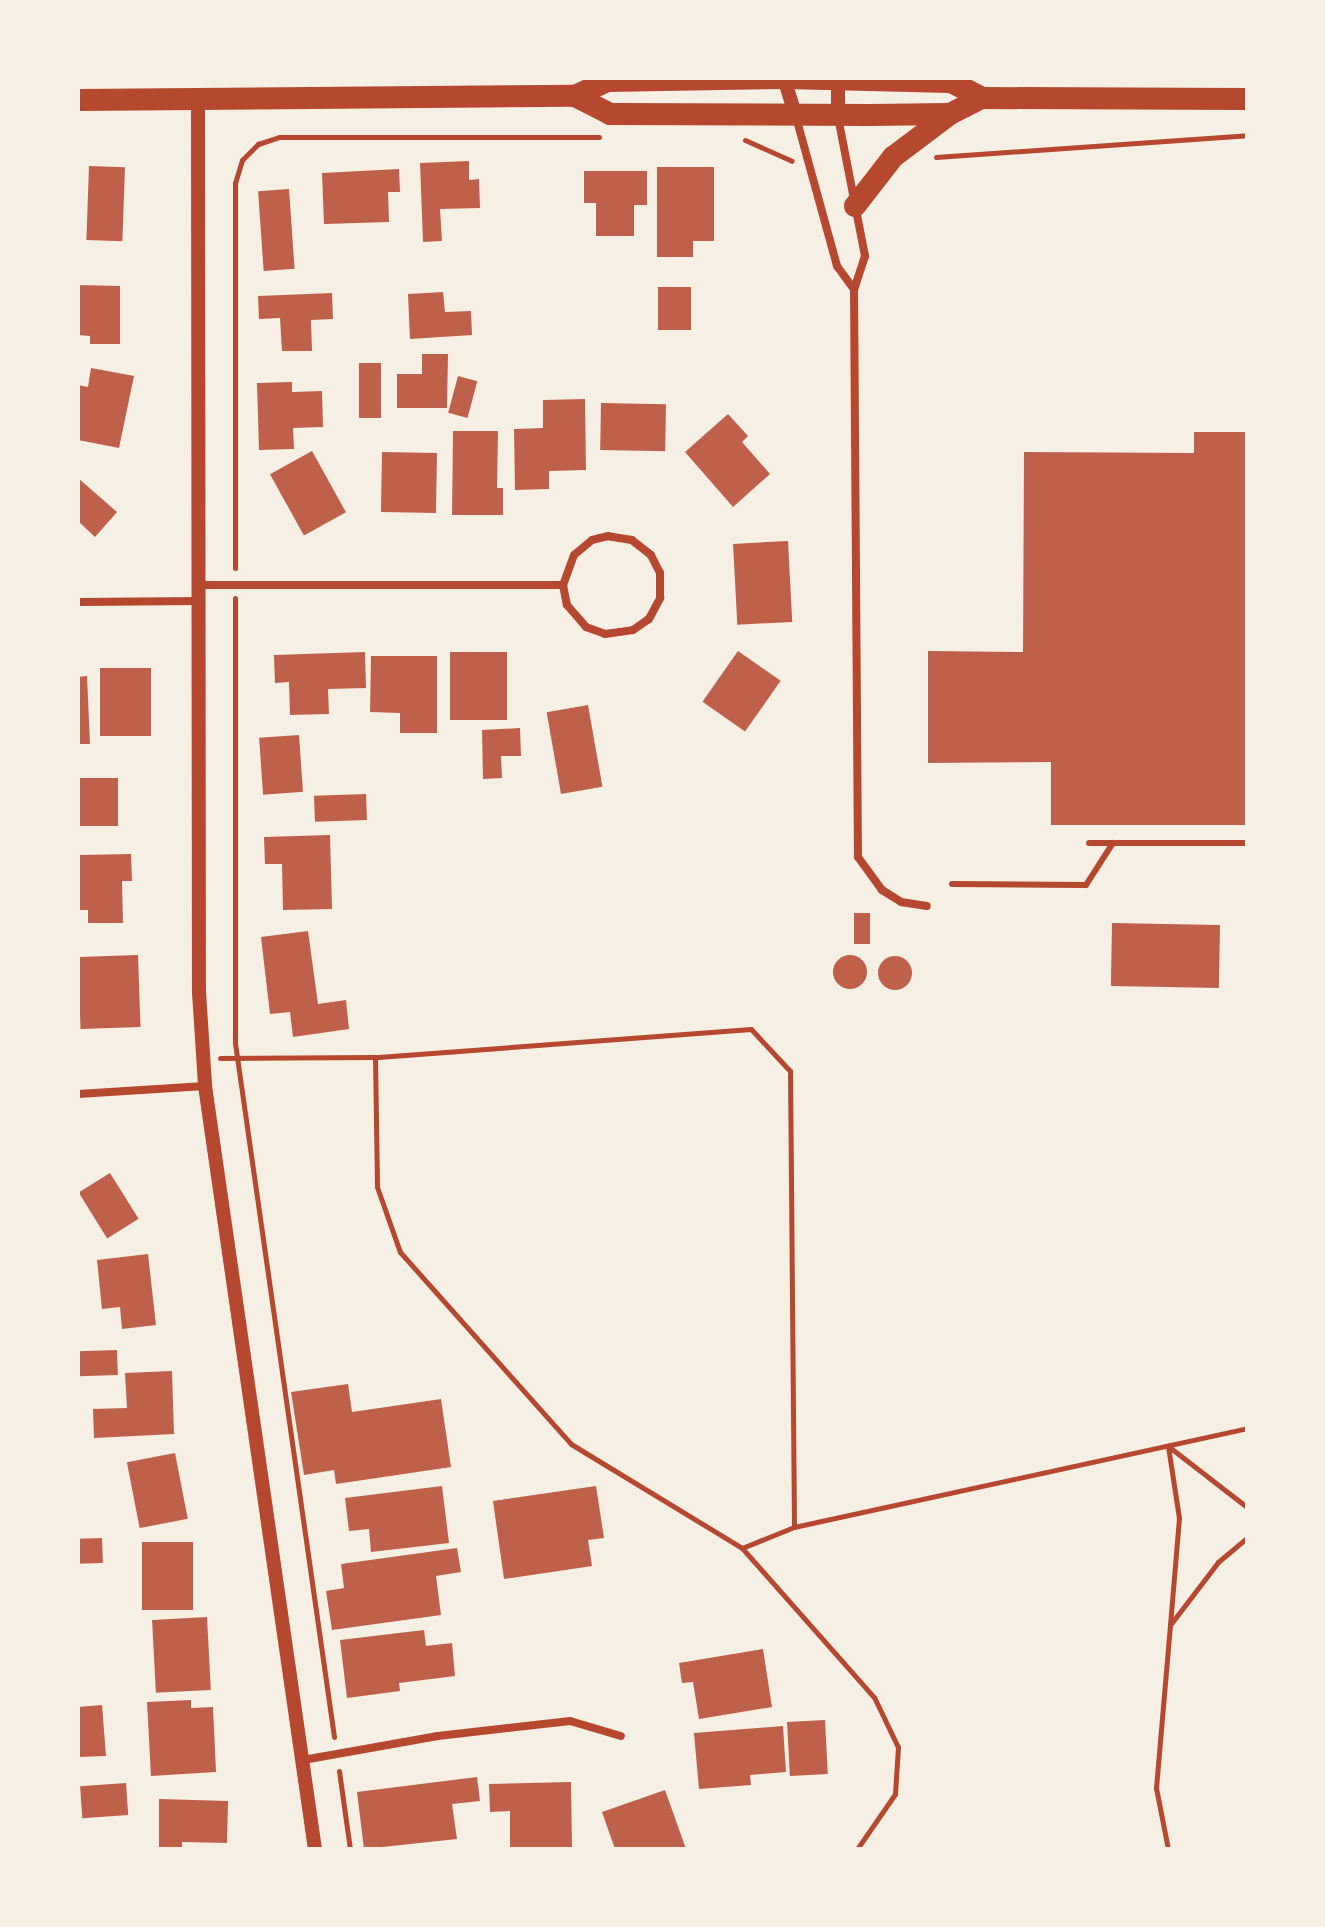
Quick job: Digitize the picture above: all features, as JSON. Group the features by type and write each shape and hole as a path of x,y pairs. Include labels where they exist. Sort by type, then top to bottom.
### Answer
{"highway":[{"path":"78,100 575,96 607,81 784,78 951,82 982,98"},
{"path":"575,96 610,114 950,114"},
{"path":"855,206 883,166 950,114 982,98 1247,99"}],"street":[{"path":"784,78 837,266 854,289"},
{"path":"838,78 838,115 865,256 854,289 858,857 882,890 901,902 930,906"},
{"path":"198,100 199,992 205,1086 315,1849"},
{"path":"608,536 632,540 651,555 660,573 660,598 649,619 633,630 605,634 586,627 576,616 567,605 563,585 574,555 592,540 608,536"},
{"path":"199,585 563,585"},
{"path":"78,602 199,601"},
{"path":"78,1094 205,1086"},
{"path":"303,1760 438,1736 570,1721 621,1736"}],"lane":[{"path":"1089,843 1247,843"},
{"path":"952,884 1086,885 1113,843"}],"path":[{"path":"927,161 960,151 1073,149 1202,134 1247,135"},
{"path":"235,559 235,183 242,160 258,144 279,137 613,137"},
{"path":"738,138 791,161"},
{"path":"234,607 237,1058 332,1721"},
{"path":"204,1058 375,1057 751,1029 790,1071 794,1527"},
{"path":"375,1057 377,1187 400,1252 571,1444 742,1548 874,1697 898,1747 895,1794 857,1849"},
{"path":"742,1548 794,1527 1247,1428"},
{"path":"1168,1446 1247,1507"},
{"path":"1168,1446 1179,1518 1156,1788 1168,1849"},
{"path":"1170,1625 1218,1562 1247,1538"},
{"path":"341,1783 350,1849"}],"building":[{"path":"469,161 469,180 479,179 480,208 440,209 442,241 423,242 420,163"},
{"path":"89,166 125,167 122,241 86,240"},
{"path":"657,167 714,167 714,241 693,241 693,257 657,257"},
{"path":"399,169 400,192 388,192 389,222 324,224 322,173"},
{"path":"584,171 647,171 647,205 634,205 634,236 596,236 596,203 584,203"},
{"path":"289,189 295,269 264,271 258,191"},
{"path":"78,285 120,286 120,344 90,344 90,336 78,335"},
{"path":"658,287 691,287 691,330 658,330"},
{"path":"443,292 445,312 471,311 472,335 410,339 408,294"},
{"path":"332,293 333,319 311,320 312,351 282,351 280,318 259,319 258,296"},
{"path":"422,354 448,354 447,408 397,408 397,374 422,374"},
{"path":"359,363 381,363 381,418 359,418"},
{"path":"91,368 134,376 119,448 78,440 78,385 88,387"},
{"path":"458,376 477,381 467,418 448,413"},
{"path":"292,382 292,392 322,391 323,427 293,428 294,449 259,450 257,383"},
{"path":"585,399 586,470 549,471 549,489 515,490 514,429 543,428 543,400"},
{"path":"601,403 666,404 665,451 600,450"},
{"path":"728,414 748,436 742,442 770,474 733,507 685,452"},
{"path":"453,431 498,431 497,488 503,488 503,515 452,515"},
{"path":"1194,432 1247,432 1247,825 1051,825 1051,762 928,763 928,651 1023,652 1024,452 1194,453"},
{"path":"312,451 346,512 304,535 270,474"},
{"path":"382,452 437,453 436,513 381,512"},
{"path":"78,478 117,512 95,537 78,521"},
{"path":"788,541 792,622 737,625 733,544"},
{"path":"738,651 781,681 745,732 702,702"},
{"path":"365,652 366,688 328,689 329,714 290,715 289,682 275,683 274,655"},
{"path":"450,652 507,652 507,720 450,720"},
{"path":"371,656 437,656 437,733 400,733 400,713 370,712"},
{"path":"100,668 151,668 151,736 100,736"},
{"path":"87,676 90,744 78,744 78,677"},
{"path":"588,705 602,787 561,794 547,712"},
{"path":"520,728 521,756 501,756 502,778 483,779 482,730"},
{"path":"299,735 303,792 263,795 259,738"},
{"path":"78,778 118,778 118,826 78,826"},
{"path":"366,794 367,820 315,822 314,796"},
{"path":"330,835 332,909 283,910 282,864 265,864 264,837"},
{"path":"131,854 132,881 122,881 123,923 88,923 88,910 78,910 78,855"},
{"path":"854,913 870,913 870,944 854,944"},
{"path":"1112,923 1220,925 1219,988 1111,986"},
{"path":"308,931 318,1004 346,1000 349,1029 293,1037 290,1012 270,1014 261,937"},
{"path":"138,955 141,1027 81,1029 78,957"},
{"path":"850,955 862,960 867,972 862,984 850,989 838,984 833,972 838,960"},
{"path":"895,956 907,961 912,973 907,985 895,990 883,985 878,973 883,961"},
{"path":"110,1173 139,1219 107,1238 79,1193"},
{"path":"148,1254 156,1325 122,1329 120,1307 102,1309 97,1260"},
{"path":"117,1350 118,1375 79,1376 78,1351"},
{"path":"172,1371 174,1434 94,1438 93,1409 127,1408 125,1373"},
{"path":"348,1384 352,1412 441,1399 451,1467 336,1484 334,1470 304,1475 291,1392"},
{"path":"175,1453 188,1519 140,1528 127,1462"},
{"path":"442,1486 449,1543 371,1552 369,1529 349,1531 345,1498"},
{"path":"596,1486 604,1538 588,1540 592,1566 504,1579 493,1501"},
{"path":"102,1538 103,1563 79,1564 78,1539"},
{"path":"142,1542 193,1542 193,1610 142,1610"},
{"path":"457,1548 461,1572 436,1576 441,1615 332,1630 326,1591 344,1588 341,1564"},
{"path":"207,1617 211,1690 156,1693 152,1620"},
{"path":"424,1630 426,1646 452,1643 455,1676 399,1683 400,1691 347,1698 340,1640"},
{"path":"763,1649 772,1707 699,1719 693,1682 682,1683 679,1663"},
{"path":"191,1700 191,1708 213,1707 216,1772 151,1776 147,1702"},
{"path":"102,1705 106,1756 78,1757 78,1707"},
{"path":"825,1720 828,1774 790,1776 787,1722"},
{"path":"783,1726 786,1772 750,1775 751,1785 699,1789 694,1733"},
{"path":"477,1777 480,1801 452,1804 457,1839 364,1849 357,1792"},
{"path":"571,1782 572,1849 510,1849 510,1811 490,1812 489,1784"},
{"path":"126,1783 128,1815 82,1818 80,1786"},
{"path":"665,1790 686,1849 615,1849 602,1812"},
{"path":"159,1799 228,1801 227,1843 182,1842 182,1849 159,1849"}]}
